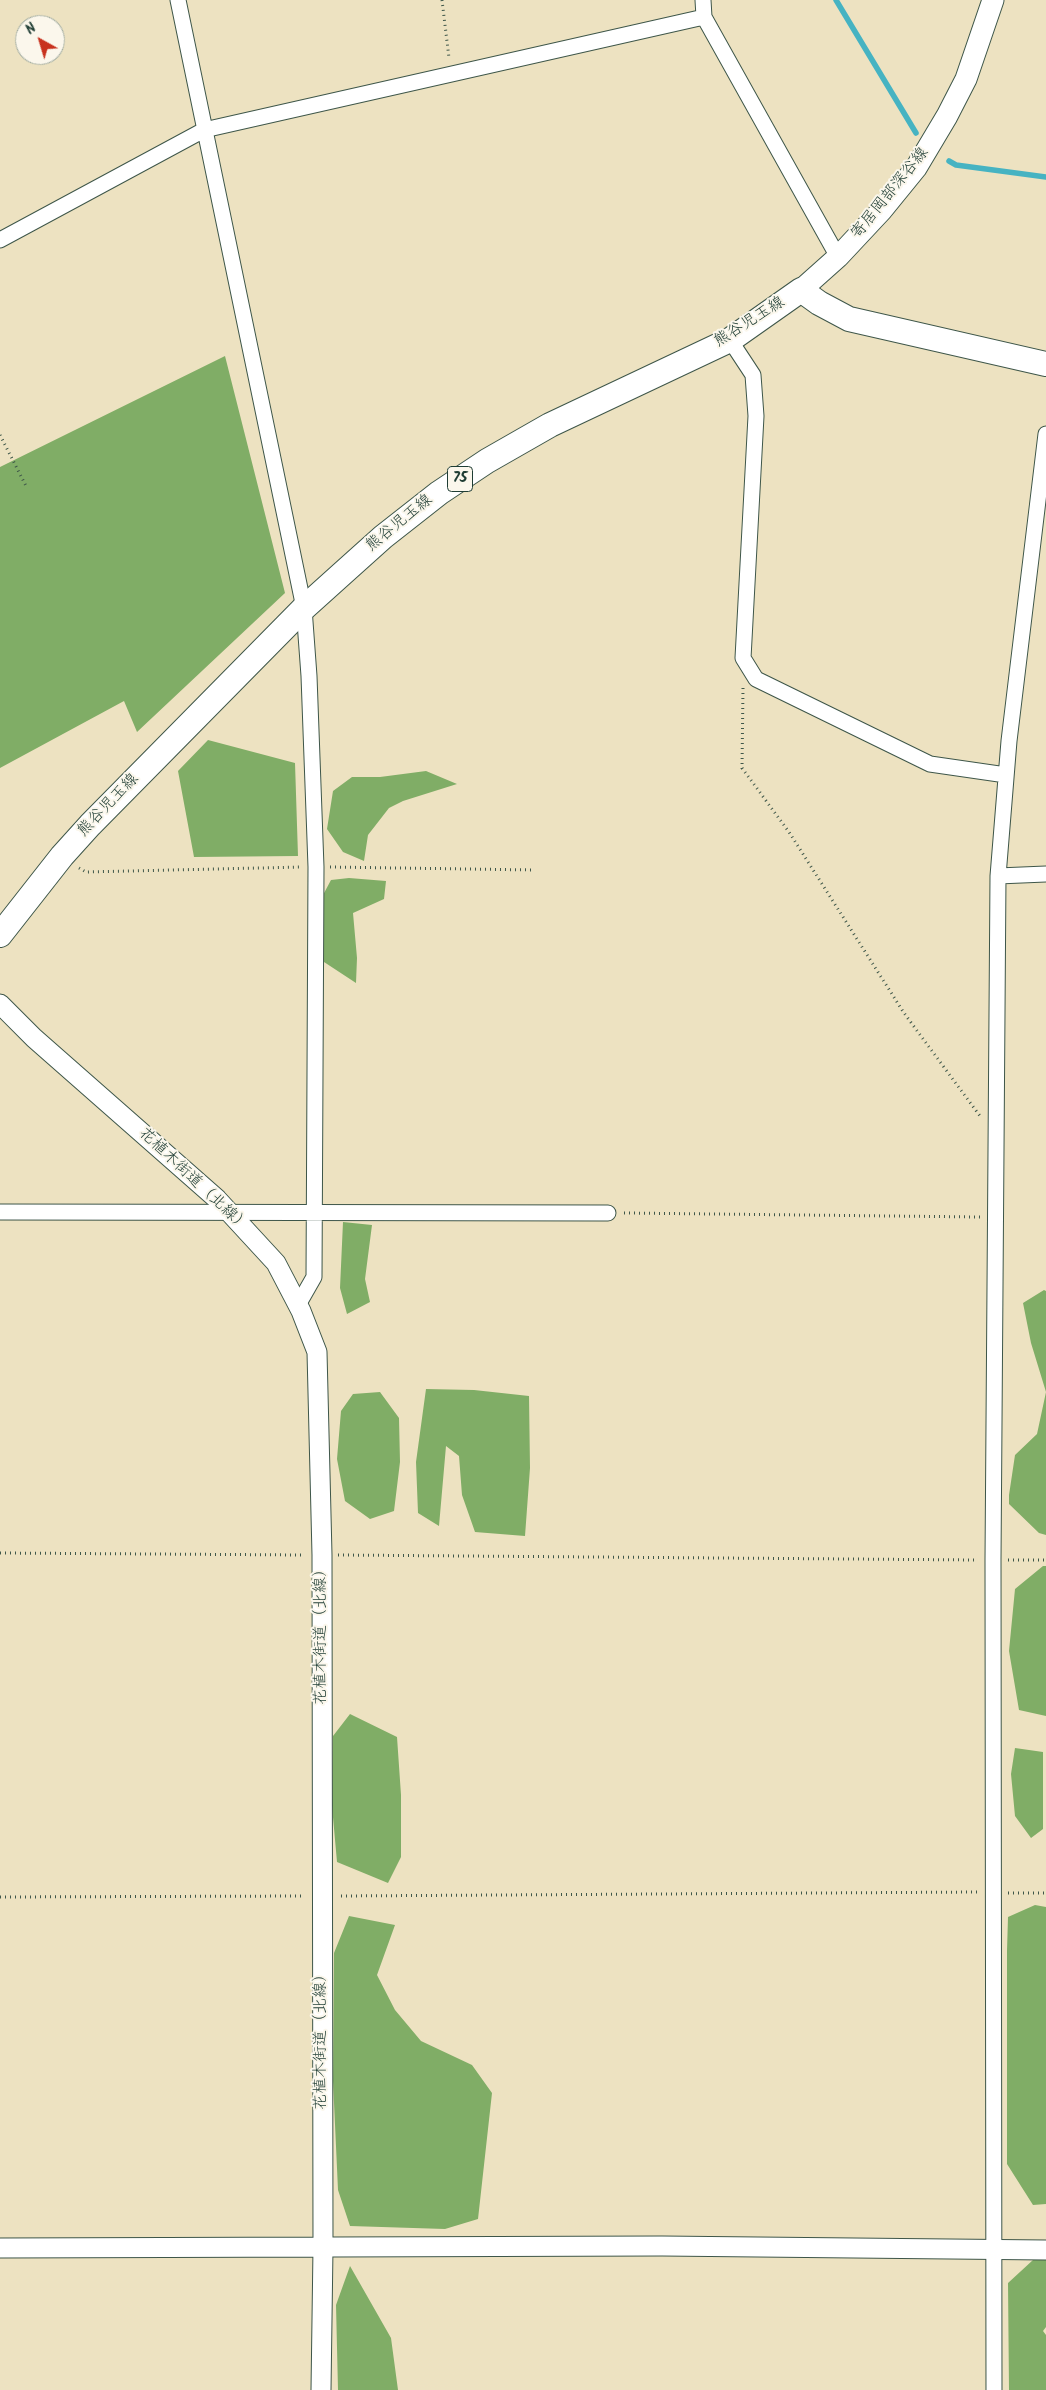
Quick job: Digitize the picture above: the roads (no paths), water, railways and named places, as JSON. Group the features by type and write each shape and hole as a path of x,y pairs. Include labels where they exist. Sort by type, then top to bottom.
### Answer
{"main road":[{"name":"寄居岡部深谷線","path":"801,290 838,257 881,211 916,168 932,143 966,79 993,0"},
{"name":"熊谷児玉線","path":"0,935 62,856 304,608 390,531 439,493 487,461 550,425 730,340 801,290 819,303 849,318 1046,364"}],"street":[{"path":"178,0 304,608 309,676 316,867 314,1277 298,1305"},
{"path":"703,0 704,16 838,257"},
{"path":"0,240 204,130 704,16"},
{"path":"730,340 753,375 756,416 743,658 756,679 930,764 1006,775"},
{"path":"994,2390 993,1560 998,876 1006,775 1046,434"},
{"path":"998,876 1046,874"},
{"name":"花植木街道（北線）","path":"0,1004 34,1038 217,1199 276,1263 298,1305 317,1352 322,1555 323,2248 321,2390"},
{"path":"0,1212 231,1214 608,1213"},
{"path":"0,2248 662,2246 1046,2250"}],"waterway":[{"path":"836,0 916,133"},
{"path":"949,161 956,165 1046,177"}]}
